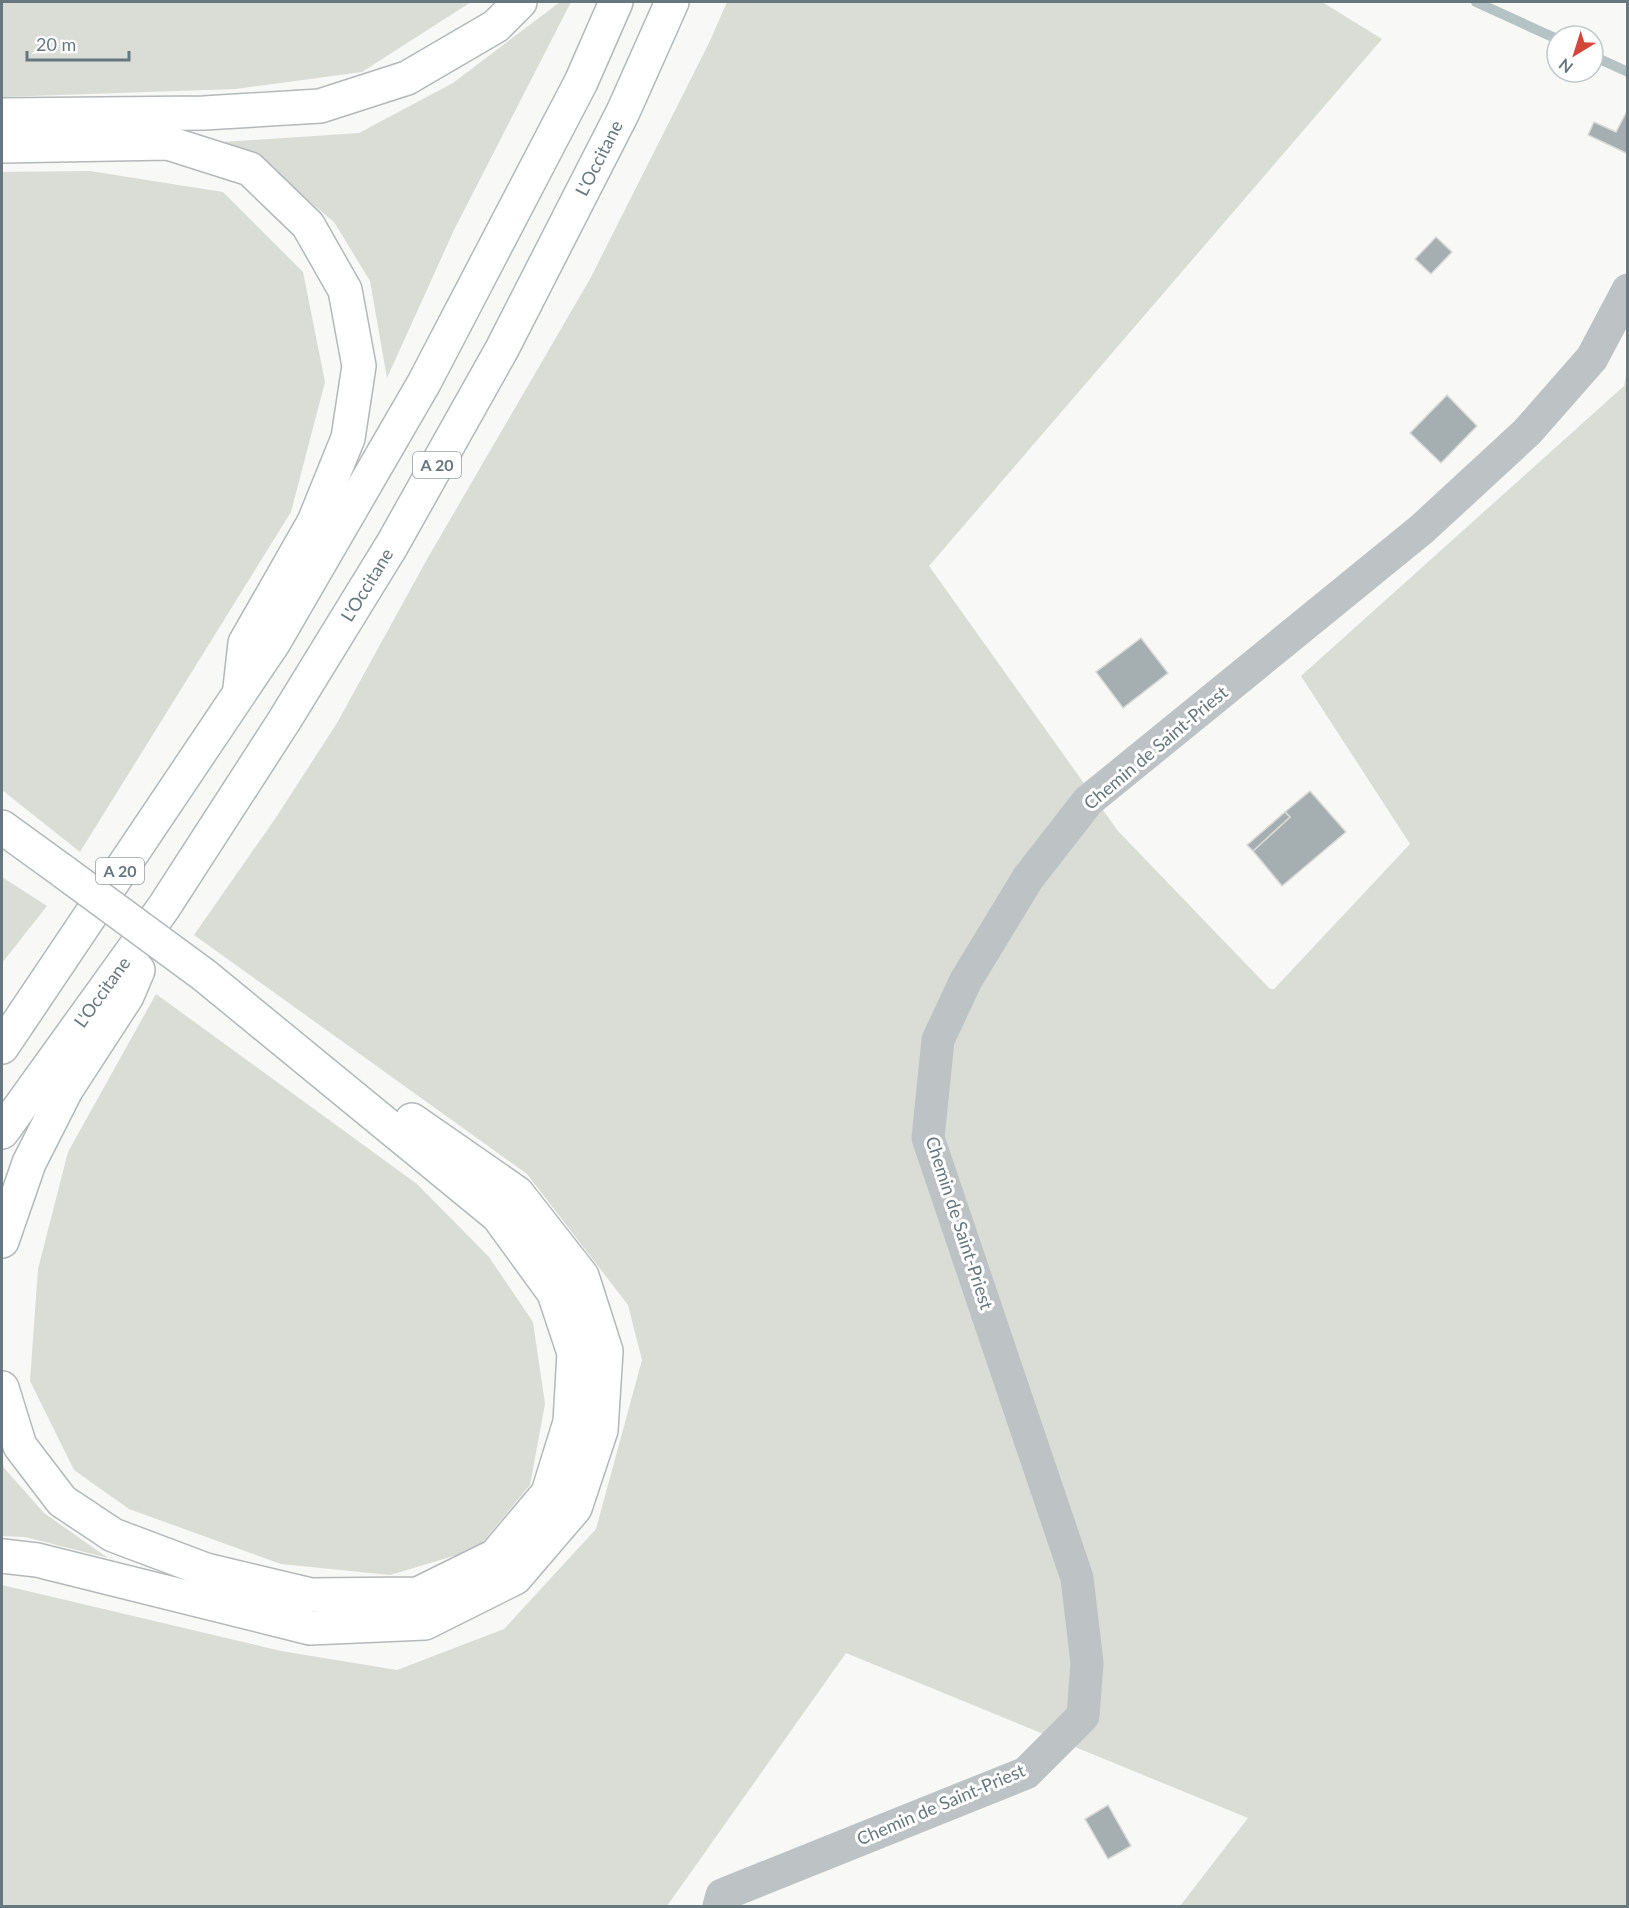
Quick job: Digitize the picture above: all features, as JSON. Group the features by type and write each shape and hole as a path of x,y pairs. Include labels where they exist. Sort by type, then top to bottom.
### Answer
{"highway":[{"path":"2,115 204,113 320,106 407,78 496,26 520,2"},
{"name":"A 20","path":"2,1047 274,642 424,383 581,82 616,2"},
{"name":"L'Occitane","path":"2,1132 164,907 285,721 386,554 484,380 623,112 672,2"},
{"path":"2,146 168,143 250,169 308,225 345,290 359,366 348,438 314,522 245,644 239,695"},
{"path":"2,827 204,975 517,1193 582,1276 606,1351 601,1430 575,1508 515,1578 425,1623 310,1628 37,1560 2,1556"},
{"path":"2,1240 29,1163 66,1090 127,996 164,907"},
{"path":"2,1388 20,1446 62,1501 113,1535 206,1570 311,1595 418,1594 495,1556 548,1493 570,1422 574,1353 554,1293 498,1216 204,975"}],"street":[{"name":"Chemin de Saint-Priest","path":"719,1906 722,1894 1026,1773 1083,1716 1087,1663 1077,1578 928,1137 938,1040 966,980 1028,878 1088,801 1422,529 1527,432 1592,358 1628,290"}],"shaded area":[{"path":"2,2 471,2 362,72 235,89 2,97"},
{"path":"560,2 571,2 454,230 387,378 370,281 334,222 253,154 222,142 359,133 453,83"},
{"path":"727,2 1322,2 1382,39 929,566 1118,831 1270,989 1274,989 1410,844 1301,676 1624,386 1627,370 1627,1906 1180,1906 1248,1818 846,1653 667,1906 2,1906 2,1585 281,1651 397,1670 504,1629 596,1529 642,1360 628,1305 527,1174 194,935 277,816 337,723 426,561 590,279 710,41"},
{"path":"90,171 223,192 303,272 325,382 291,512 80,852 2,790 2,172"},
{"path":"2,877 47,906 2,963"},
{"path":"156,994 417,1184 489,1257 533,1322 545,1404 530,1485 477,1549 390,1575 281,1564 129,1509 74,1470 30,1381 38,1269 68,1152"},
{"path":"2,1460 4,1468 44,1513 108,1558 25,1537 2,1536"}],"building":[{"path":"1626,113 1628,114 1628,154 1588,135 1594,122 1616,132"},
{"path":"1436,237 1452,252 1431,274 1415,259"},
{"path":"1447,395 1477,426 1441,463 1410,433"},
{"path":"1141,638 1168,673 1123,708 1096,672"},
{"path":"1310,791 1346,832 1282,886 1253,851 1290,817 1285,812"},
{"path":"1285,812 1290,817 1253,851 1247,845"},
{"path":"1108,1805 1131,1846 1108,1859 1085,1819"}],"waterway":[{"path":"1476,2 1545,34"},
{"path":"1605,61 1628,72"}]}
